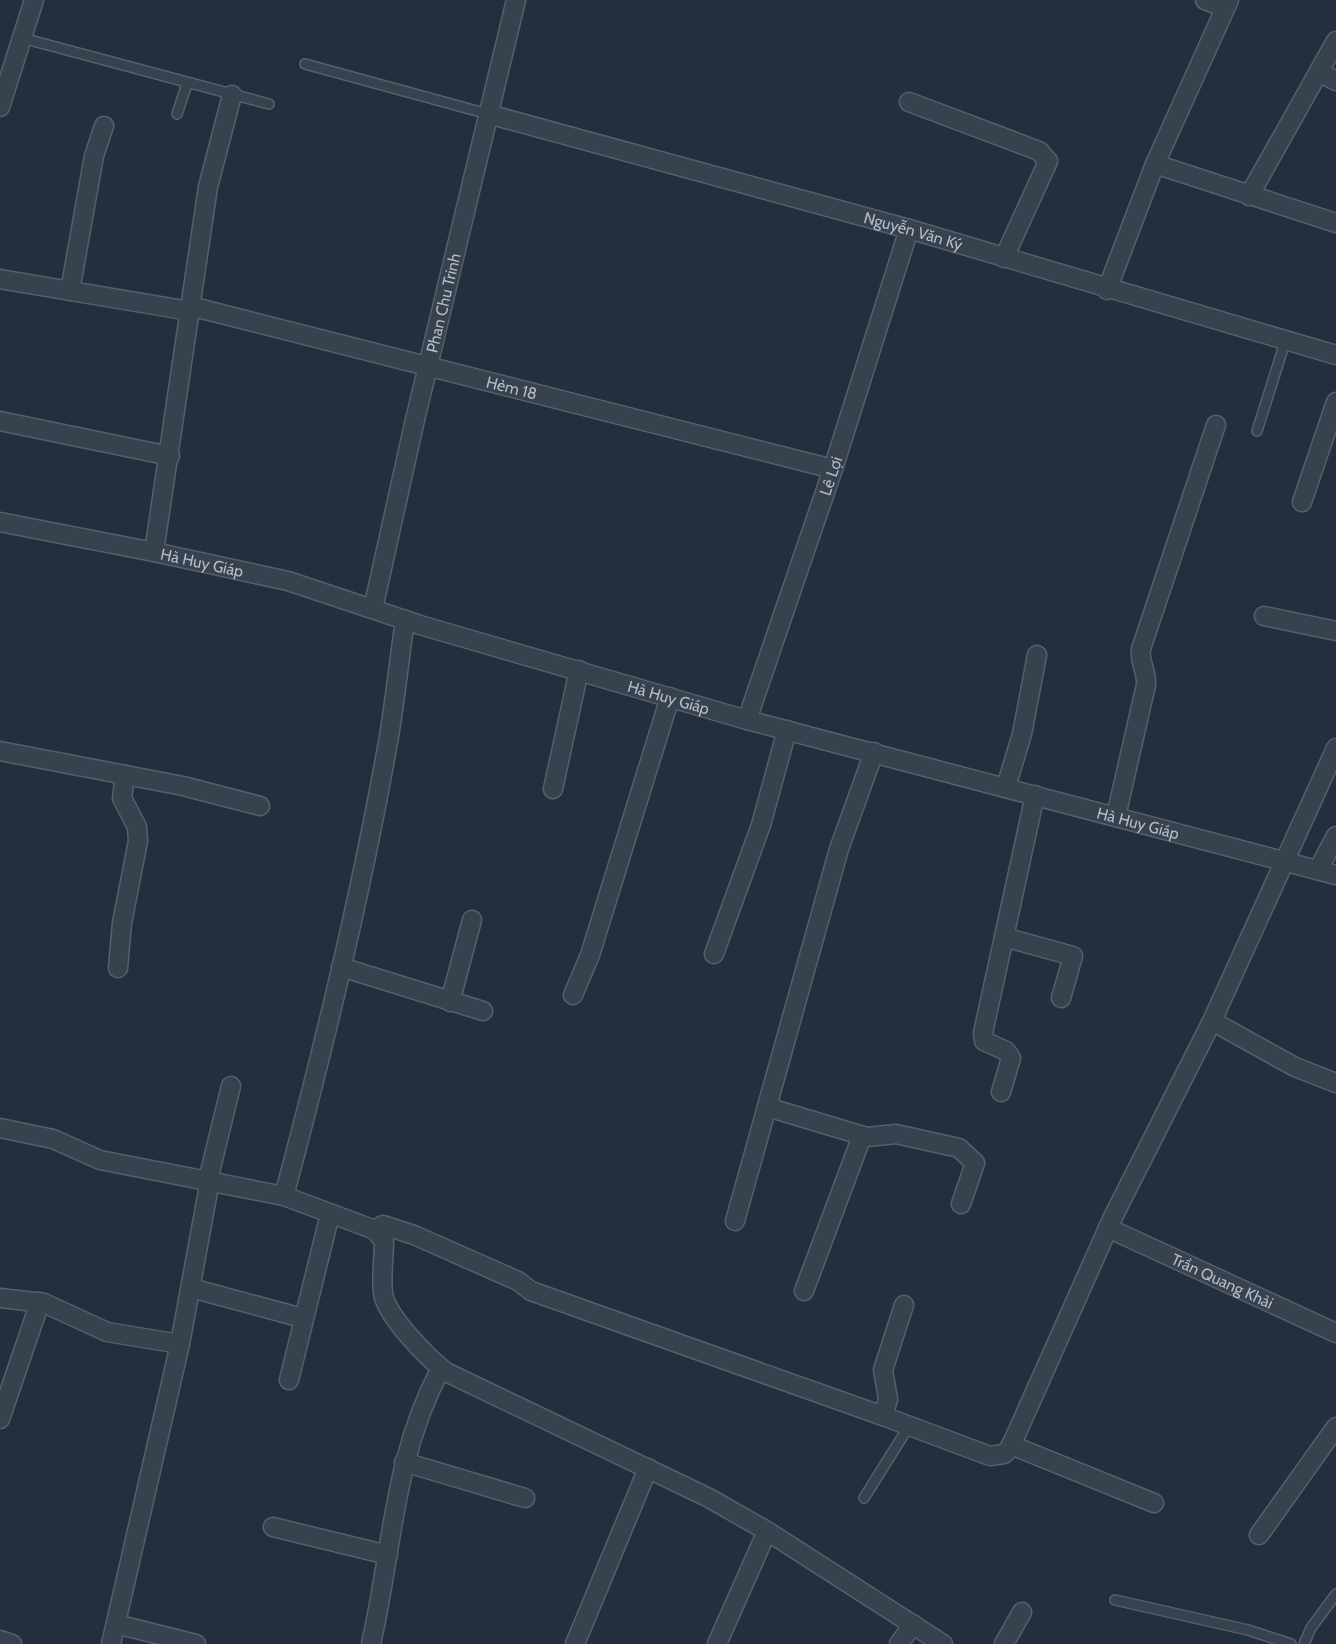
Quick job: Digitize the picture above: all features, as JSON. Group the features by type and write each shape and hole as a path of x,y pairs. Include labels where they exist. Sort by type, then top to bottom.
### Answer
{"street":[{"path":"1,99 34,0"},
{"name":"Phan Chu Trinh","path":"373,609 428,365 516,0"},
{"path":"1107,290 1155,164 1227,4 1205,0"},
{"path":"1249,196 1336,41"},
{"path":"1319,72 1336,81"},
{"path":"154,552 208,187 232,95"},
{"path":"909,102 1039,151 1046,156 1046,168 1004,258"},
{"name":"Nguyễn Văn Ký","path":"488,114 909,229 1107,290 1336,355"},
{"path":"70,291 94,156 104,126"},
{"path":"1155,164 1336,224"},
{"name":"Lê Lợi","path":"747,720 833,469 909,229"},
{"name":"Hẻm 18","path":"0,279 190,309 428,365 833,469"},
{"path":"1302,502 1336,402"},
{"path":"0,421 170,456"},
{"path":"1116,816 1146,685 1147,672 1140,658 1141,649 1216,425"},
{"name":"Hà Huy Giáp","path":"0,522 288,581 405,620 747,720 1336,875"},
{"path":"1264,616 1336,631"},
{"path":"284,1196 321,1058 341,967 388,743 405,620"},
{"path":"1006,787 1022,734 1037,655"},
{"path":"553,789 579,670"},
{"path":"573,995 590,955 670,697"},
{"path":"714,954 761,825 787,730"},
{"path":"375,1230 383,1225 414,1235 518,1281 531,1292 990,1456 1004,1454 1011,1445 1108,1228 1212,1021 1336,748"},
{"path":"0,752 125,775 260,806"},
{"path":"735,1221 839,849 874,752"},
{"path":"118,968 122,923 138,841 137,827 123,798 125,775"},
{"path":"1001,1092 1011,1058 1006,1051 984,1041 983,1034 1035,795"},
{"path":"1318,870 1336,836"},
{"path":"450,1002 472,920"},
{"path":"1004,937 1073,956 1061,998"},
{"path":"341,967 483,1011"},
{"path":"1212,1021 1295,1067 1336,1083"},
{"path":"111,1644 180,1344 209,1180 231,1086"},
{"path":"767,1107 862,1136 907,1135 966,1151 975,1162 975,1169 961,1204"},
{"path":"0,1128 53,1139 100,1160 284,1196 375,1230 384,1241 383,1294 388,1306 422,1353 441,1368 709,1498 767,1531 944,1644"},
{"path":"804,1291 862,1136"},
{"path":"289,1380 300,1314 330,1214"},
{"name":"Trần Quang Khải","path":"1108,1228 1336,1333"},
{"path":"191,1288 300,1314"},
{"path":"0,1298 40,1302 107,1332 180,1344"},
{"path":"0,1419 40,1302"},
{"path":"883,1416 888,1399 883,1370 904,1305"},
{"path":"371,1644 404,1461 428,1392 441,1368"},
{"path":"1259,1535 1336,1427"},
{"path":"1011,1445 1154,1503"},
{"path":"404,1461 525,1498"},
{"path":"575,1644 648,1468"},
{"path":"273,1527 388,1555"},
{"path":"717,1644 767,1531"},
{"path":"1004,1644 1022,1612"},
{"path":"116,1624 196,1644"},
{"path":"899,1644 913,1624"},
{"path":"0,1640 12,1644"}],"lane":[{"path":"22,38 187,84 269,104"},
{"path":"305,64 488,114"},
{"path":"177,114 187,84"},
{"path":"1257,431 1286,339"},
{"path":"864,1498 909,1426"},
{"path":"1304,1644 1311,1628 1336,1594"},
{"path":"1115,1600 1248,1630 1292,1644"}]}
